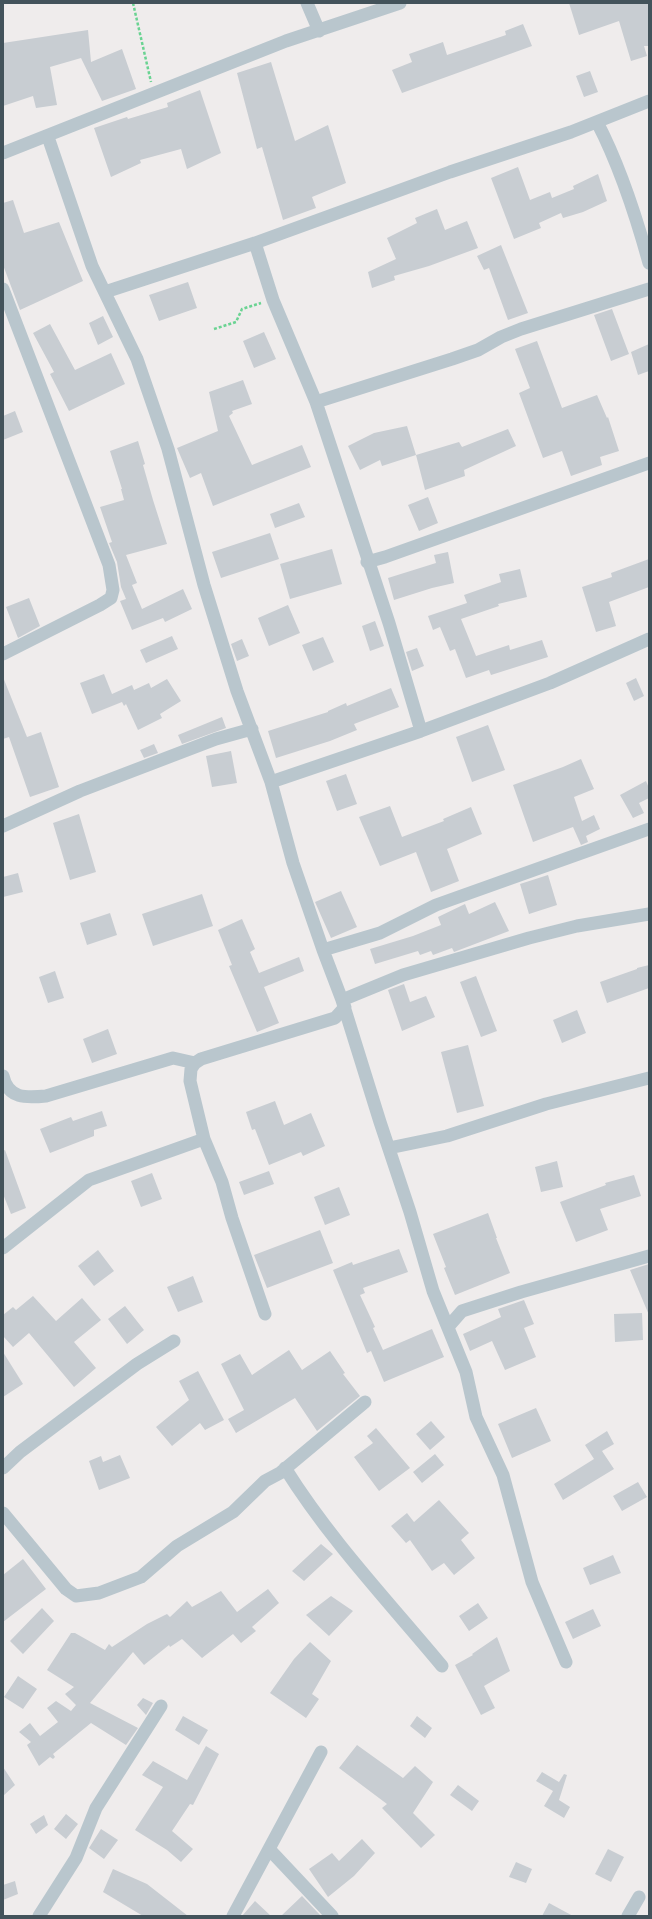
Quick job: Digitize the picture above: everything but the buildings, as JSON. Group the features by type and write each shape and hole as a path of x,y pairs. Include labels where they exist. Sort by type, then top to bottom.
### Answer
{"street":[{"path":"307,3 319,31"},
{"path":"3,154 286,41 400,3"},
{"path":"105,292 255,243 346,209 597,122 649,102"},
{"path":"597,122 607,141 641,235 649,264"},
{"path":"48,137 92,266 137,359 168,449 204,586 238,691 271,782 293,863 323,950 344,1003 439,1306 466,1372 476,1418 504,1475 532,1582 566,1662"},
{"path":"255,243 273,300 316,402 367,562 389,623 421,731"},
{"path":"3,289 110,565 113,590 112,598 100,605 3,654"},
{"path":"316,402 478,350 501,337 521,329 649,289"},
{"path":"367,562 385,557 649,463"},
{"path":"271,782 421,731 550,683 649,639"},
{"path":"3,826 80,791 216,739 252,729"},
{"path":"323,950 380,933 436,905 649,829"},
{"path":"335,1018 344,1003 404,975 529,938 577,926 649,914"},
{"path":"265,1314 232,1218 222,1182 204,1139 190,1081 191,1069 195,1063 201,1059 335,1018 349,1022"},
{"path":"3,1076 6,1087 9,1091 18,1095 32,1097 46,1096 173,1058 195,1063"},
{"path":"389,1148 447,1136 546,1104 649,1078"},
{"path":"3,1248 89,1180 204,1139"},
{"path":"439,1306 462,1311 521,1292 649,1256"},
{"path":"448,1327 462,1311"},
{"path":"3,1468 20,1452 137,1364 174,1341"},
{"path":"3,1513 66,1589 76,1596 87,1596 99,1593 141,1577 177,1546 233,1512 265,1481 285,1468 365,1402"},
{"path":"285,1468 308,1505 341,1548 442,1666"},
{"path":"39,1916 76,1858 96,1808 161,1706"},
{"path":"233,1916 320,1752"},
{"path":"269,1848 332,1916"},
{"path":"628,1916 639,1897"}],"path":[{"path":"132,3 154,94"},
{"path":"214,329 236,322 242,309 273,300"}]}
